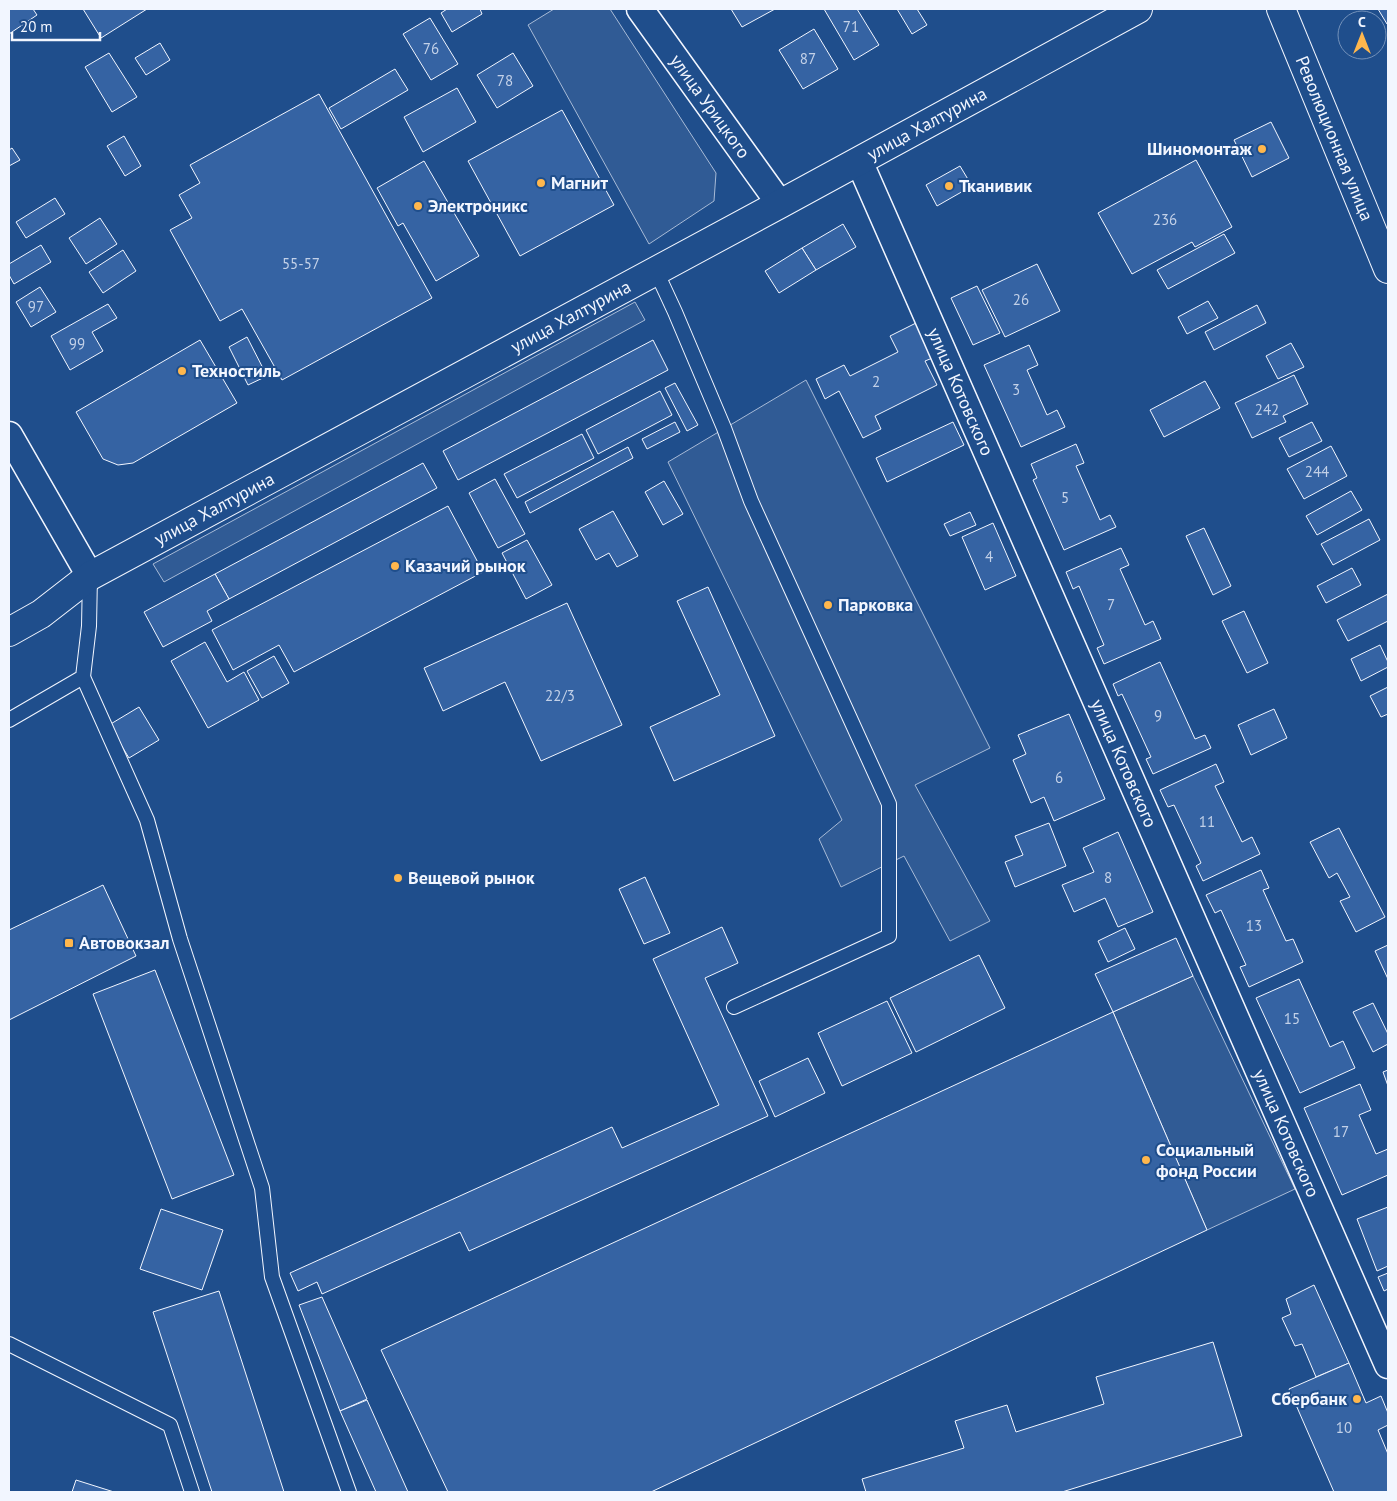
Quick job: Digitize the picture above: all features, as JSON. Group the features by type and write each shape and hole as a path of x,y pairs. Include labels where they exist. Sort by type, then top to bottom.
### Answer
{"street":[{"name":"улица Урицкого","path":"640,9 780,204"},
{"name":"улица Халтурина","path":"9,632 41,614 90,576 1138,9"},
{"name":"Революционная улица","path":"1281,9 1388,269"},
{"name":"улица Котовского","path":"859,161 1388,1365"},
{"path":"9,435 90,576"}],"lane":[{"path":"656,271 722,424 751,501 888,804 888,936 734,1007"},
{"path":"90,576 90,626 82,677 147,820 180,939 262,1188 272,1276 349,1492"},
{"path":"9,720 82,677"},
{"path":"9,1344 170,1425 192,1492"}],"shaded area":[{"path":"554,9 610,9 716,173 714,201 649,244 528,25"},
{"path":"635,302 645,320 164,582 153,564"},
{"name":"Парковка","path":"806,380 990,748 915,785 990,921 950,941 904,856 841,887 819,839 842,820 668,462"},
{"path":"1193,976 1295,1189 1207,1230 1113,1012"}],"building":[{"path":"9,9 33,9 37,15 9,34"},
{"path":"83,9 147,9 101,38"},
{"path":"447,9 480,9 482,14 452,32 441,13"},
{"path":"731,9 775,9 742,27"},
{"path":"824,9 857,9 879,45 854,60"},
{"path":"897,9 917,9 927,25 912,34"},
{"path":"1388,9 1388,24 1387,10 1379,10"},
{"path":"430,18 458,64 431,80 403,34"},
{"path":"814,29 838,69 803,89 779,50"},
{"path":"160,43 170,60 146,75 135,58"},
{"path":"109,53 137,97 112,112 85,67"},
{"path":"513,53 533,86 497,108 477,75"},
{"path":"395,69 408,90 341,129 329,108"},
{"path":"457,88 476,122 423,152 404,117"},
{"path":"319,94 432,298 282,380 242,309 220,321 170,230 192,218 179,195 200,183 190,165"},
{"name":"Магнит","path":"562,110 614,205 520,256 468,161"},
{"name":"Шиномонтаж","path":"1271,122 1289,158 1252,177 1234,140"},
{"path":"124,136 141,166 125,176 107,146"},
{"path":"12,148 20,160 9,166 9,150"},
{"path":"1196,160 1232,227 1195,247 1192,242 1132,274 1098,213"},
{"name":"Электроникс","path":"424,161 479,256 436,281 403,223 398,226 377,188"},
{"name":"Тканивик","path":"960,166 972,186 937,206 926,185"},
{"path":"55,198 65,214 26,238 16,222"},
{"path":"100,218 117,244 86,264 69,238"},
{"path":"843,224 856,247 816,270 802,248"},
{"path":"1224,234 1235,253 1168,289 1157,270"},
{"path":"41,245 51,262 14,284 9,275 9,264"},
{"path":"802,248 816,270 779,293 765,271"},
{"path":"123,250 136,271 103,293 89,272"},
{"path":"1037,264 1060,311 1005,337 982,290"},
{"path":"977,286 1000,333 973,345 951,298"},
{"path":"40,287 56,312 31,327 16,302"},
{"path":"1208,301 1218,318 1187,334 1178,317"},
{"path":"108,304 117,318 92,332 103,351 70,370 51,336"},
{"path":"1257,305 1266,323 1214,350 1205,332"},
{"path":"918,322 935,357 925,361 937,385 875,416 881,429 863,438 839,391 825,399 816,379 844,365 850,376 898,352 890,336"},
{"path":"247,337 267,376 248,385 229,347"},
{"name":"Техностиль","path":"200,340 237,403 133,463 118,465 103,459 76,412"},
{"path":"653,340 668,370 458,480 443,451"},
{"path":"1291,343 1304,367 1278,379 1266,356"},
{"path":"1029,345 1038,365 1027,370 1047,415 1057,410 1065,427 1021,447 984,365"},
{"path":"1294,375 1308,404 1283,416 1286,422 1252,438 1235,403"},
{"path":"1205,381 1220,408 1164,437 1150,410"},
{"path":"675,383 698,425 687,431 665,388"},
{"path":"660,391 672,415 598,454 586,430"},
{"path":"675,422 680,432 647,449 642,439"},
{"path":"953,422 964,445 887,482 876,458"},
{"path":"1312,422 1322,441 1289,457 1279,438"},
{"path":"582,434 594,458 517,498 504,474"},
{"path":"1076,444 1084,463 1076,466 1100,520 1110,515 1116,527 1064,550 1033,480 1037,478 1031,464"},
{"path":"1331,446 1347,476 1304,499 1287,469"},
{"path":"628,447 633,458 530,513 525,502"},
{"path":"423,463 437,488 229,599 215,574"},
{"path":"495,479 525,534 498,548 469,493"},
{"path":"664,481 683,514 663,525 645,492"},
{"path":"1351,491 1362,510 1317,535 1306,516"},
{"path":"448,506 483,572 294,672 279,645 233,670 212,630"},
{"path":"613,511 638,556 617,567 609,553 596,560 579,529"},
{"path":"970,512 976,525 950,536 944,524"},
{"path":"1369,519 1380,540 1333,565 1321,544"},
{"path":"993,523 1016,576 985,590 962,537"},
{"path":"1204,528 1231,586 1213,595 1186,536"},
{"path":"527,540 552,585 526,599 502,553"},
{"path":"1121,548 1129,565 1120,569 1145,625 1153,621 1161,639 1104,664 1097,648 1104,645 1079,586 1073,589 1066,572"},
{"path":"1352,568 1361,585 1326,603 1317,586"},
{"path":"215,574 229,599 207,611 212,621 163,647 144,612"},
{"path":"708,587 775,736 674,781 650,727 720,695 677,601"},
{"path":"1388,594 1388,621 1348,641 1337,620"},
{"path":"567,603 622,725 541,761 505,682 443,711 424,668"},
{"path":"1244,611 1268,663 1247,673 1222,621"},
{"path":"205,642 227,682 244,672 259,700 208,728 171,661"},
{"path":"1380,645 1388,662 1388,667 1361,681 1351,659"},
{"path":"274,656 289,683 262,698 247,671"},
{"path":"1160,662 1195,739 1205,735 1211,748 1153,774 1146,759 1151,757 1122,694 1118,696 1113,684"},
{"path":"1388,687 1388,714 1381,717 1370,696"},
{"path":"139,707 159,740 129,758 109,725"},
{"path":"1274,709 1287,738 1251,755 1238,725"},
{"path":"1069,714 1105,799 1054,821 1044,797 1031,803 1013,760 1026,754 1018,735"},
{"path":"1216,764 1224,782 1215,786 1242,842 1252,837 1260,854 1203,881 1196,866 1201,863 1174,805 1168,807 1160,790"},
{"path":"1049,823 1066,866 1015,887 1005,862 1023,855 1015,836"},
{"path":"1339,828 1385,917 1356,932 1340,901 1350,897 1337,873 1329,878 1310,842"},
{"path":"1118,832 1153,912 1118,927 1105,898 1074,912 1062,885 1094,872 1083,848"},
{"path":"1261,870 1269,888 1263,890 1286,941 1293,939 1303,962 1249,987 1240,967 1246,965 1221,910 1215,913 1206,895"},
{"path":"645,877 670,933 644,944 619,889"},
{"name":"Автовокзал","path":"103,885 136,956 9,1020 9,930"},
{"path":"722,927 738,963 705,978 768,1116 469,1251 460,1232 322,1294 317,1282 298,1291 290,1273 612,1127 622,1148 719,1105 653,959"},
{"path":"1125,928 1135,949 1108,962 1098,941"},
{"path":"1176,938 1193,976 1113,1012 1095,974"},
{"path":"1388,945 1388,979 1375,951"},
{"path":"979,955 1005,1008 916,1052 890,998"},
{"path":"155,970 234,1175 172,1199 93,994"},
{"path":"1299,979 1330,1047 1343,1041 1355,1068 1300,1093 1256,998"},
{"path":"887,1001 912,1053 842,1086 818,1033"},
{"path":"1373,1003 1388,1034 1388,1044 1373,1052 1353,1012"},
{"path":"1113,1012 1207,1230 651,1492 448,1492 381,1350"},
{"path":"808,1058 825,1093 775,1117 759,1081"},
{"path":"1388,1070 1388,1086 1383,1072"},
{"path":"1360,1084 1371,1110 1359,1115 1376,1154 1388,1149 1388,1175 1342,1195 1304,1108"},
{"path":"1388,1207 1388,1266 1377,1271 1357,1219"},
{"path":"161,1209 223,1230 202,1290 140,1269"},
{"path":"1388,1273 1388,1289 1384,1291 1378,1277"},
{"path":"1314,1285 1349,1363 1316,1377 1302,1344 1295,1346 1282,1318 1291,1314 1286,1299"},
{"path":"219,1291 284,1492 212,1492 153,1312"},
{"path":"322,1297 367,1399 340,1411 299,1305"},
{"path":"1213,1342 1242,1436 1062,1492 866,1492 862,1479 964,1448 955,1421 1007,1405 1016,1432 1104,1404 1096,1377"},
{"path":"1349,1363 1366,1403 1381,1396 1388,1413 1388,1425 1378,1430 1388,1454 1388,1492 1334,1492 1289,1389"},
{"path":"367,1400 408,1492 376,1492 340,1411"},
{"path":"76,1480 114,1492 72,1492"}],"place":[{"name":"Шиномонтаж","path":"1262,149"},
{"name":"Магнит","path":"541,183"},
{"name":"Тканивик","path":"949,186"},
{"name":"Электроникс","path":"418,206"},
{"name":"Техностиль","path":"182,371"},
{"name":"Казачий рынок","path":"395,566"},
{"name":"Парковка","path":"828,605"},
{"name":"Вещевой рынок","path":"398,878"},
{"name":"Автовокзал","path":"69,943"},
{"name":"Социальный фонд России","path":"1146,1160"},
{"name":"Сбербанк","path":"1357,1399"}]}
